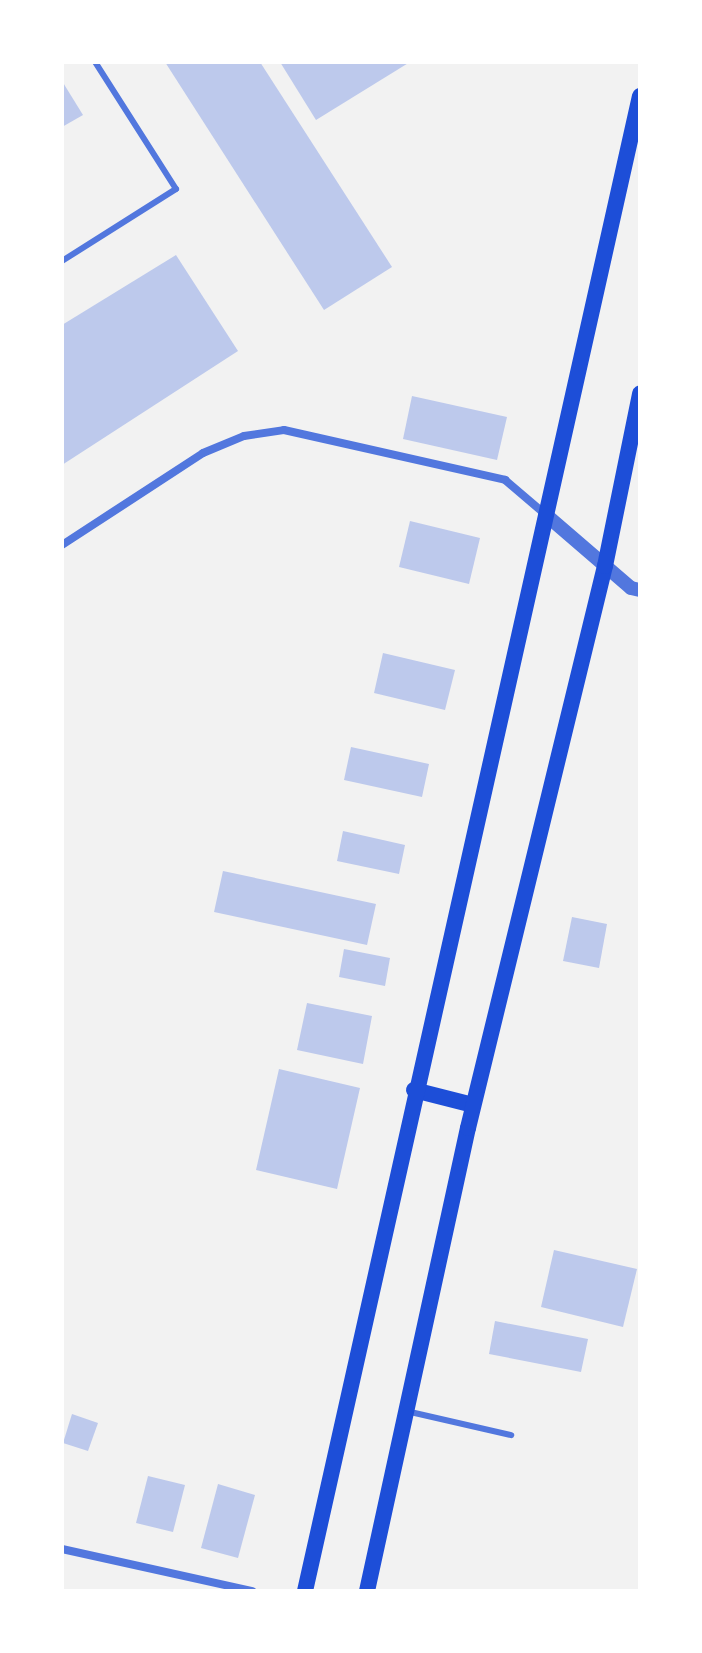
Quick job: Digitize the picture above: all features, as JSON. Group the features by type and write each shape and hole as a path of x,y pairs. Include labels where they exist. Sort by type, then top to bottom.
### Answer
{"main road":[{"path":"305,1591 414,1090 640,96"},
{"path":"367,1591 473,1105 605,566 640,394"},
{"path":"414,1090 473,1105"}],"street":[{"path":"62,545 151,487 230,442 284,430 505,480 605,566 640,590"},
{"path":"62,1549 252,1591"}],"lane":[{"path":"62,261 176,189 95,62"},
{"path":"406,1411 511,1435"}],"building":[{"path":"165,62 260,62 392,267 324,310"},
{"path":"280,62 410,62 316,120"},
{"path":"62,81 83,115 62,127"},
{"path":"176,255 238,351 62,465 62,325"},
{"path":"412,396 507,417 497,460 403,439"},
{"path":"410,521 480,538 469,584 399,567"},
{"path":"383,653 455,670 445,710 374,693"},
{"path":"351,747 429,764 422,797 344,780"},
{"path":"343,831 405,845 399,874 337,861"},
{"path":"223,871 376,904 367,945 214,912"},
{"path":"572,917 607,924 599,968 563,961"},
{"path":"344,949 390,958 385,986 339,977"},
{"path":"307,1003 372,1016 363,1064 297,1050"},
{"path":"279,1069 360,1088 337,1189 256,1170"},
{"path":"554,1250 637,1269 623,1327 541,1307"},
{"path":"495,1321 588,1339 581,1372 489,1354"},
{"path":"72,1414 98,1423 88,1451 63,1443"},
{"path":"148,1476 185,1485 173,1532 136,1523"},
{"path":"218,1484 255,1495 238,1558 201,1548"}]}
